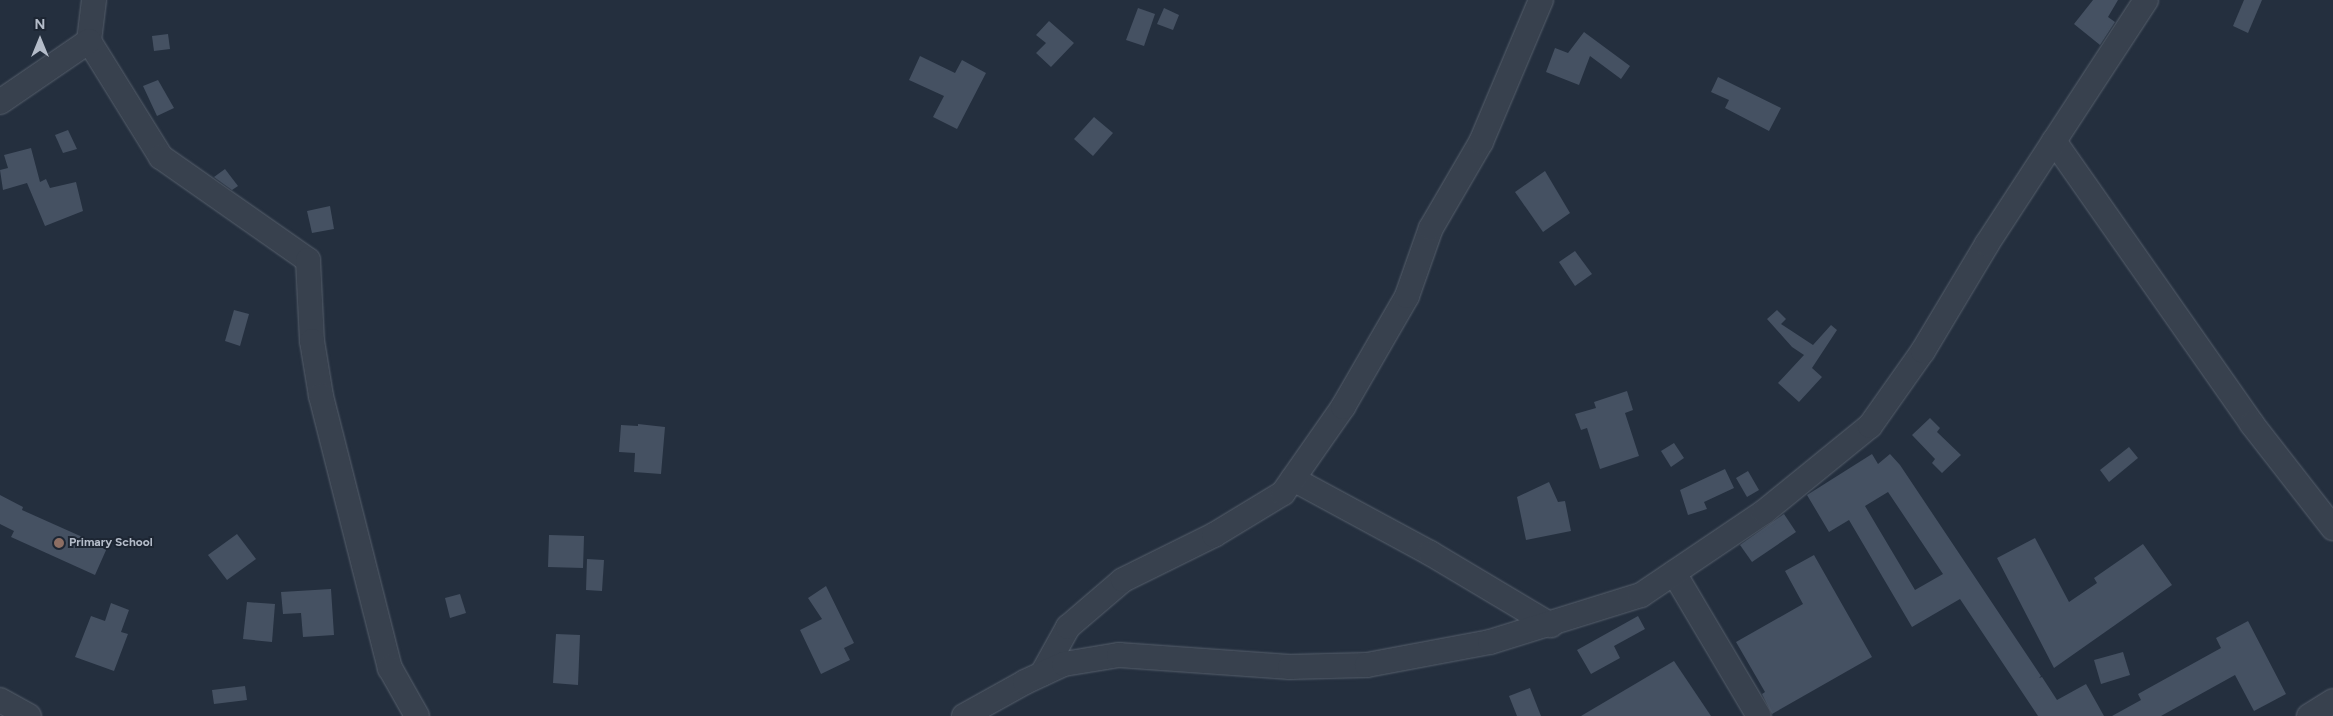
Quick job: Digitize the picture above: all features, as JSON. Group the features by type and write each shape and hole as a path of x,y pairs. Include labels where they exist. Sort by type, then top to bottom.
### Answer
{"street":[{"path":"94,0 89,41 161,157 308,260 312,341 321,396 390,668 417,716"},
{"path":"1042,674 1068,626 1123,580 1214,535 1283,493 1343,407 1407,296 1431,228 1481,142 1541,0"},
{"path":"964,716 1064,664 1118,655 1290,668 1367,665 1490,642 1550,625 1641,595 1764,512 1870,426 1923,351 2054,141 2146,0"},
{"path":"0,102 89,41"},
{"path":"2054,141 2252,424 2333,528"},
{"path":"1293,479 1430,553 1550,625"},
{"path":"1674,573 1759,716"},
{"path":"0,700 29,716"},
{"path":"2309,716 2333,701"}],"building":[{"path":"2093,0 2118,0 2108,17 2115,22 2100,45 2074,24"},
{"path":"2244,0 2262,0 2248,33 2233,26"},
{"path":"1138,8 1155,14 1144,46 1126,40"},
{"path":"1164,8 1179,15 1173,30 1157,24"},
{"path":"1049,21 1074,43 1051,67 1036,53 1046,43 1036,35"},
{"path":"1584,32 1630,66 1621,79 1590,56 1579,85 1546,72 1555,48 1568,53"},
{"path":"168,34 170,49 154,51 152,36"},
{"path":"920,56 955,73 962,60 986,73 957,129 933,117 944,96 909,80"},
{"path":"1718,77 1781,108 1769,131 1725,108 1729,100 1711,92"},
{"path":"158,80 174,108 157,116 143,86"},
{"path":"1094,117 1113,133 1093,156 1074,139"},
{"path":"68,130 77,149 63,153 55,135"},
{"path":"31,148 40,182 46,179 50,188 76,182 83,211 45,226 27,183 3,190 0,170 8,168 4,155"},
{"path":"225,169 238,186 232,190 214,177"},
{"path":"1545,171 1570,213 1543,232 1515,192"},
{"path":"330,206 334,229 312,233 307,211"},
{"path":"1575,251 1592,274 1575,286 1559,262"},
{"path":"234,310 249,314 240,346 225,341"},
{"path":"1777,310 1786,319 1781,324 1813,345 1831,325 1837,330 1812,368 1822,377 1799,402 1778,383 1804,355 1792,347 1767,319"},
{"path":"1627,391 1633,410 1625,413 1639,456 1600,469 1587,428 1581,430 1575,414 1596,408 1594,402"},
{"path":"1930,418 1940,428 1937,432 1961,455 1942,473 1932,463 1935,459 1912,435"},
{"path":"638,424 665,427 661,474 634,472 635,453 619,452 621,425 638,426"},
{"path":"1674,443 1684,458 1671,467 1661,451"},
{"path":"2129,447 2138,458 2109,482 2100,470"},
{"path":"1872,454 1878,464 1890,454 1900,465 2041,676 2039,678 2042,677 2057,700 2086,684 2104,716 2038,716 1960,599 1912,627 1849,520 1829,532 1807,495","holes":["1888,492 1943,574 1915,590 1865,506"]},
{"path":"1725,469 1734,488 1704,502 1707,509 1688,515 1680,490"},
{"path":"1748,471 1759,490 1747,497 1736,478"},
{"path":"1549,482 1558,502 1565,501 1571,531 1526,540 1517,497"},
{"name":"Primary School","path":"0,495 23,507 22,510 107,548 95,575 11,537 14,531 0,524"},
{"path":"1784,514 1796,532 1752,562 1740,545"},
{"path":"237,534 256,559 227,580 208,555"},
{"path":"549,535 584,536 583,568 548,567"},
{"path":"2035,538 2069,602 2097,583 2094,578 2143,544 2172,585 2054,668 1997,558"},
{"path":"1814,555 1872,657 1772,714 1762,694 1765,692 1736,642 1803,604 1785,571"},
{"path":"587,559 604,560 602,591 586,590"},
{"path":"826,586 854,643 844,648 850,660 821,674 800,630 822,619 808,598"},
{"path":"331,589 334,635 303,637 301,613 283,614 281,592"},
{"path":"460,594 466,613 450,618 445,598"},
{"path":"247,602 275,604 272,642 243,639"},
{"path":"111,603 129,610 121,632 128,634 114,671 75,657 91,616 105,621"},
{"path":"1638,616 1645,629 1614,646 1620,658 1591,674 1577,650"},
{"path":"2248,621 2286,694 2254,711 2235,675 2161,716 2112,716 2141,700 2138,694 2221,648 2216,638"},
{"path":"556,634 580,635 578,685 553,683"},
{"path":"2123,652 2130,675 2101,684 2094,660"},
{"path":"1674,661 1711,716 1581,716"},
{"path":"245,686 247,700 214,704 212,690"},
{"path":"1530,688 1541,716 1517,716 1509,696"}],"place":[{"name":"Primary School","path":"59,543"}]}
